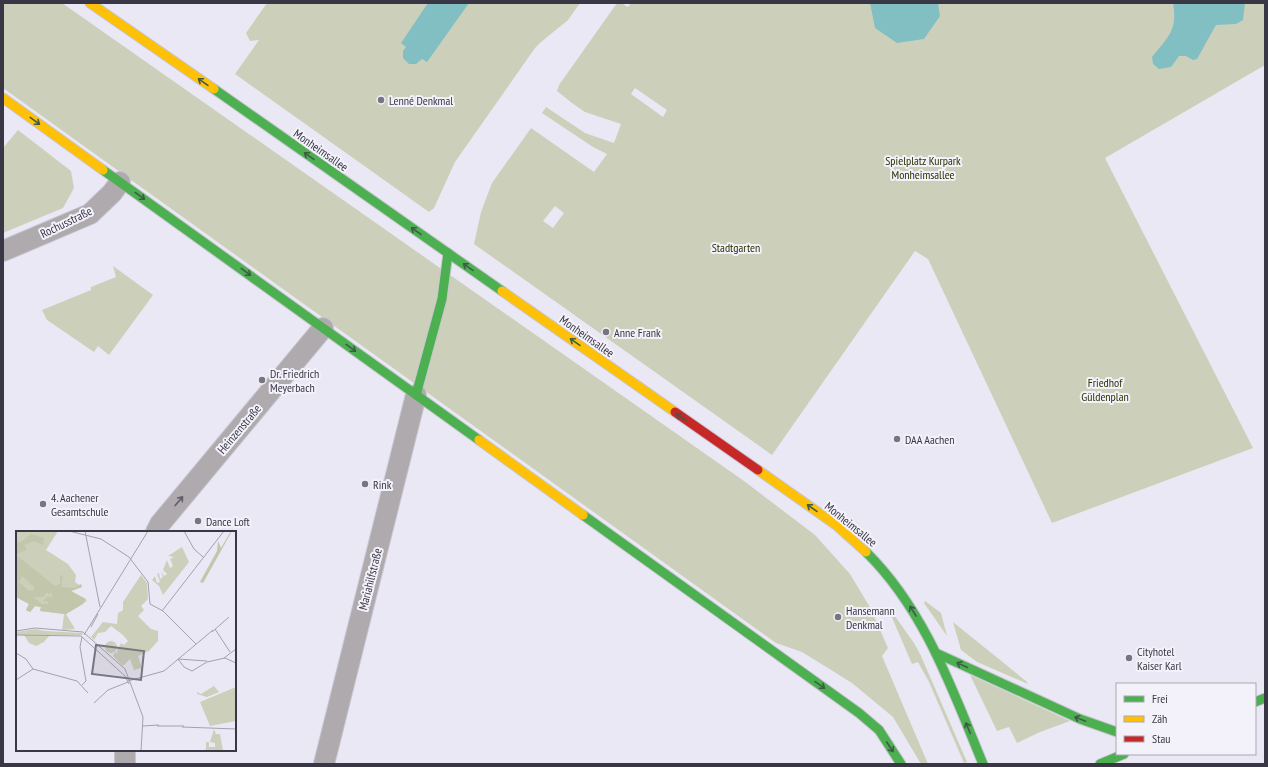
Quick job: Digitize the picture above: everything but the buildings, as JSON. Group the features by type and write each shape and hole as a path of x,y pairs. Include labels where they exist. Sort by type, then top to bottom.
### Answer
{"main road":[{"name":"Monheimsallee","path":"90,3 836,525 873,558 890,578 911,608 936,653 983,764"},
{"path":"3,98 860,713 879,730 901,764"},
{"path":"416,395 442,300 448,253"},
{"path":"936,653 1080,719 1116,732"},
{"path":"1100,764 1122,755"}],"street":[{"name":"Rochusstraße","path":"3,251 90,214 112,193 120,182"},
{"name":"Heinzenstraße","path":"156,531 160,524 324,328"},
{"name":"Mariahilfstraße","path":"324,764 416,395"},
{"path":"125,751 126,764"}],"green space":[{"path":"3,3 62,3 744,481 815,535 850,574 871,609 888,648 882,656 928,764 921,764 893,717 852,683 802,652 776,643 3,88"},
{"path":"267,3 580,3 568,20 535,48 455,162 434,208 429,212 235,74 259,40 250,41 246,33"},
{"name":"Stadtgarten","path":"617,3 621,3 628,7 631,3 1265,3 1265,65 1105,158 1253,448 1052,523 928,259 915,251 772,455 474,244 481,212 492,183 531,128 594,172 607,154 593,147 542,113 546,107 585,133 614,143 621,124 585,112 557,91 559,85","holes":["635,88 667,110 663,117 631,94","555,206 564,213 553,228 543,221"]},
{"path":"18,130 71,171 74,188 63,208 3,233 3,148"},
{"path":"113,266 153,295 109,355 98,346 94,352 47,320 42,310 91,290 91,287 116,277"},
{"path":"925,601 941,613 947,636 924,603"},
{"path":"892,612 914,643 921,656 967,762 964,763 929,682 918,662 912,664 890,613"},
{"path":"953,622 1028,684 977,662 961,650"},
{"path":"970,675 1070,721 1040,732 1017,743 1009,727 997,731"}],"water":[{"path":"428,3 469,3 427,62 422,59 416,64 409,64 403,58 403,51 406,47 401,43"},
{"path":"870,3 938,3 940,16 924,39 897,43 875,28"},
{"path":"1173,3 1245,3 1243,20 1236,24 1216,25 1197,59 1193,60 1186,56 1179,56 1171,67 1159,69 1153,64 1152,57 1167,38 1173,27"}],"traffic: fast":[{"path":"214,89 502,291"},
{"path":"103,170 479,440"},
{"path":"416,395 442,299 448,253"},
{"path":"583,515 859,713 879,730 901,764"},
{"path":"866,552 887,575 905,599 921,625 948,679 983,764"},
{"path":"936,653 1080,719 1116,732"},
{"path":"1256,702 1265,698"},
{"path":"1100,764 1122,755"}],"traffic: slow":[{"path":"90,3 214,89"},
{"path":"3,98 103,170"},
{"path":"502,291 675,412"},
{"path":"479,440 583,515"},
{"path":"758,470 836,525 866,552"}],"traffic: jam":[{"path":"675,412 758,470"}],"place":[{"name":"Lenné Denkmal","path":"381,100"},
{"name":"Anne Frank","path":"606,332"},
{"name":"Dr. Friedrich Meyerbach","path":"262,380"},
{"name":"DAA Aachen","path":"897,439"},
{"name":"Rink","path":"365,484"},
{"name":"4. Aachener Gesamtschule","path":"43,504"},
{"name":"Dance Loft","path":"198,521"},
{"name":"Hansemann Denkmal","path":"838,617"},
{"name":"Cityhotel Kaiser Karl","path":"1129,658"}],"park label":[{"name":"Spielplatz Kurpark Monheimsallee","path":"923,167"},
{"name":"Friedhof Güldenplan","path":"1105,389"}]}
